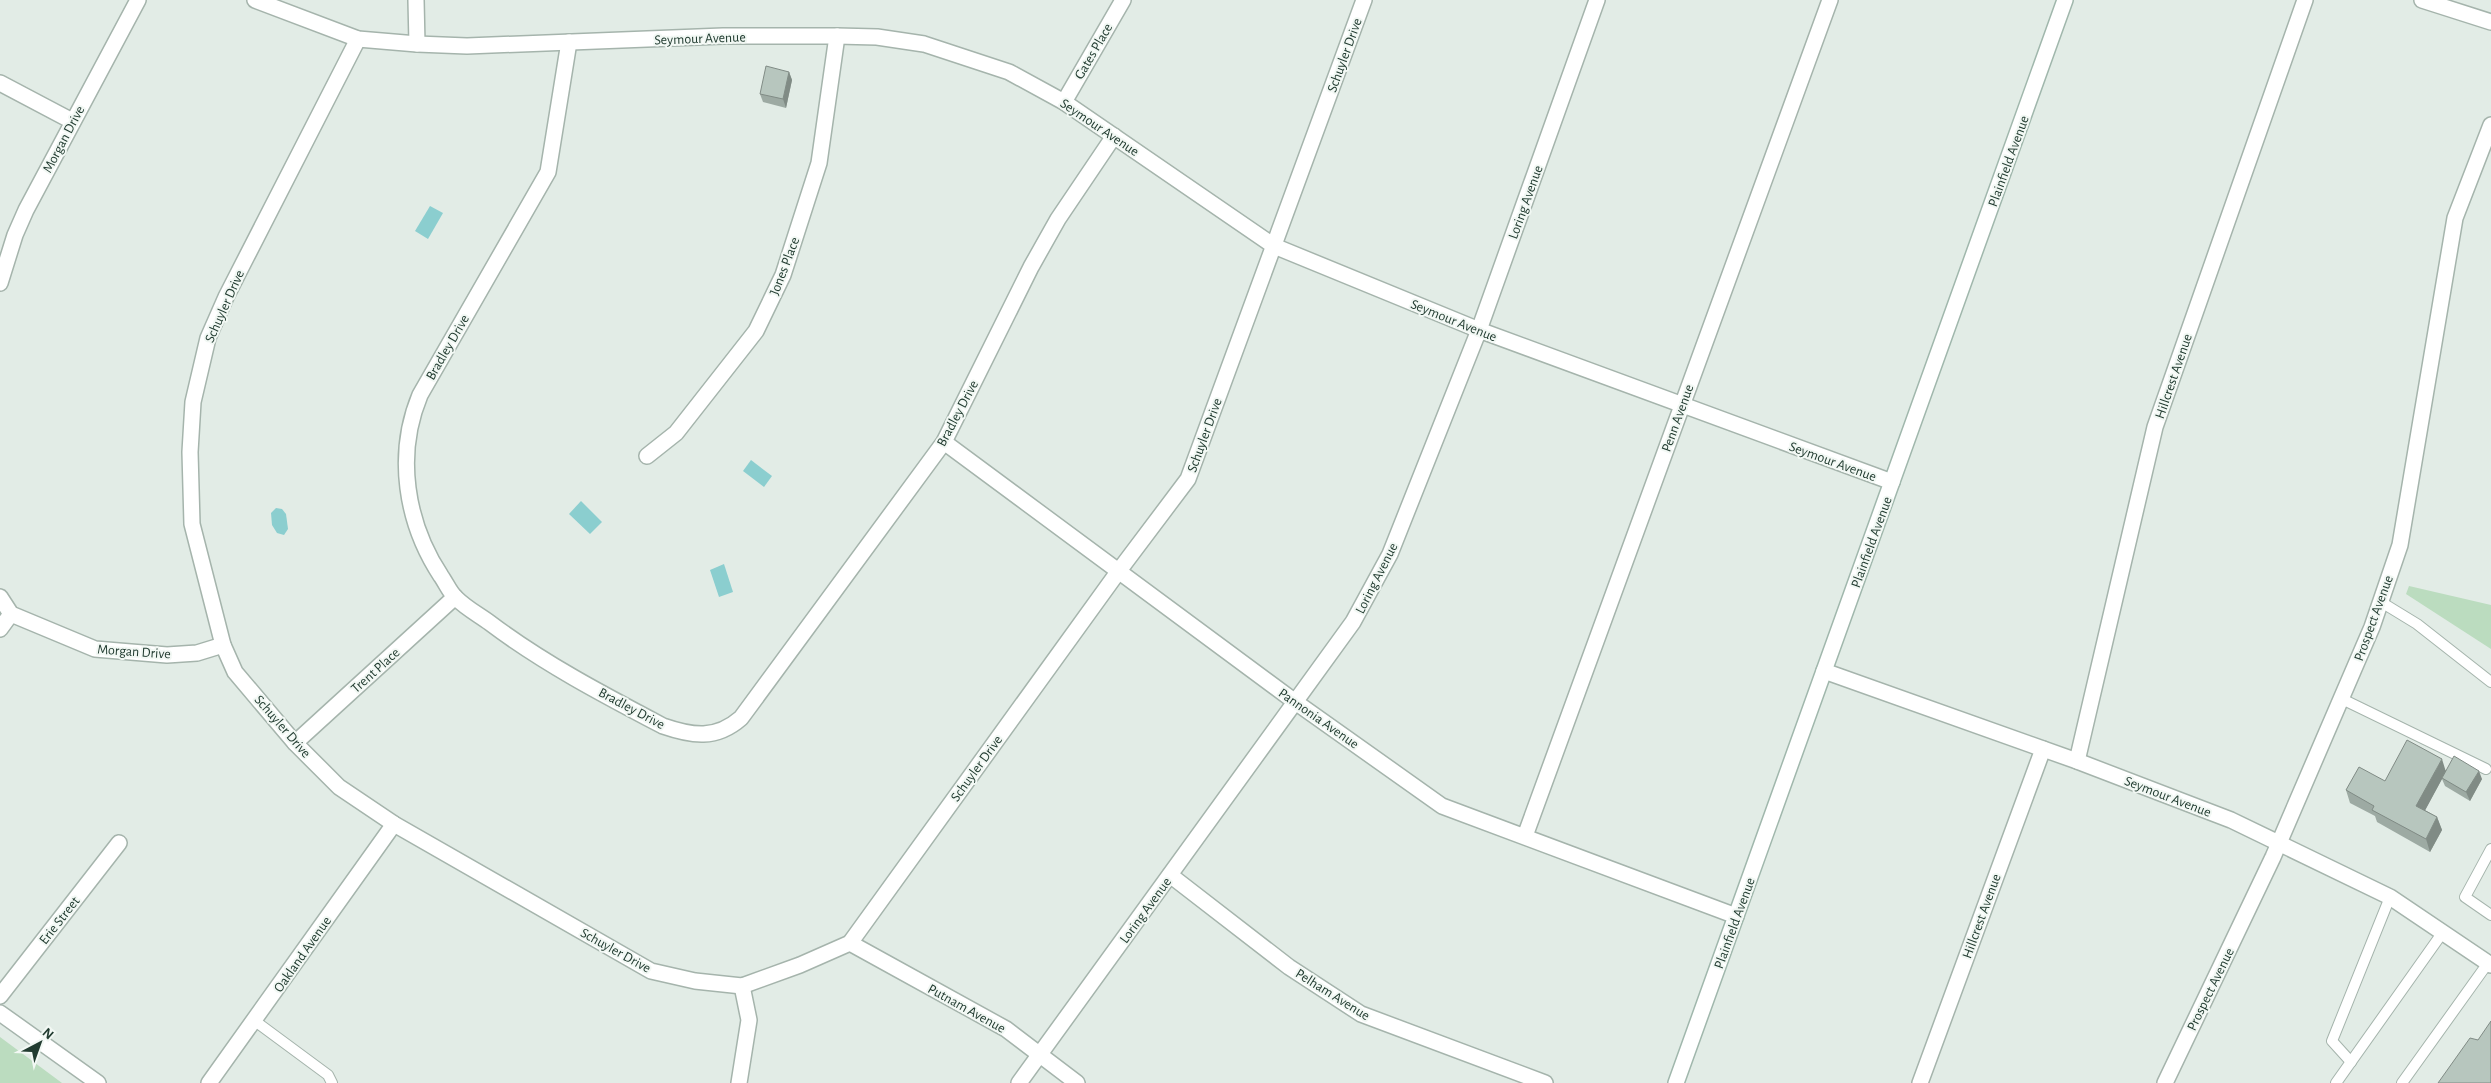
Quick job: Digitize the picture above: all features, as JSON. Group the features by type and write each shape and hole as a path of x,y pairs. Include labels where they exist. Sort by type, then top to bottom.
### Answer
{"street":[{"name":"Morgan Drive","path":"0,283 15,235 72,121 138,0"},
{"name":"Seymour Avenue","path":"255,0 358,39 417,44 466,46 723,36 877,37 924,44 1009,72 1064,102 1274,246 1479,330 1892,482"},
{"path":"416,0 417,44"},
{"name":"Gates Place","path":"1064,102 1123,0"},
{"name":"Schuyler Drive","path":"358,39 226,297 208,338 194,402 190,452 192,524 224,645 235,672 294,743 339,787 394,824 652,971 695,981 742,986 800,965 850,943 1118,572 1188,479 1364,0"},
{"name":"Loring Avenue","path":"1019,1083 1353,622 1390,554 1479,330 1597,0"},
{"name":"Penn Avenue","path":"1525,836 1830,0"},
{"name":"Plainfield Avenue","path":"1676,1083 2065,0"},
{"name":"Hillcrest Avenue","path":"2077,761 2156,427 2305,0"},
{"path":"2422,0 2491,22"},
{"name":"Jones Place","path":"647,456 676,432 756,331 783,275 819,163 838,36"},
{"name":"Bradley Drive","path":"569,42 548,172 420,395 411,417 406,455 408,487 416,530 433,563 455,598 518,645 663,726 686,734 709,734 727,730 741,718 944,442 1031,267 1058,218 1114,136"},
{"path":"0,83 72,121"},
{"name":"Prospect Avenue","path":"2165,1083 2279,844 2342,699 2381,602 2400,545 2455,218 2491,125"},
{"name":"Pannonia Avenue","path":"944,442 1294,701 1442,806 1736,916"},
{"path":"0,598 11,614 0,629"},
{"name":"Trent Place","path":"294,743 455,598"},
{"name":"Morgan Drive","path":"11,614 95,649 167,655 197,653 224,645"},
{"name":"Seymour Avenue","path":"1824,671 2077,761 2231,820 2390,897 2490,964"},
{"name":"Hillcrest Avenue","path":"1920,1083 2043,749"},
{"name":"Oakland Avenue","path":"210,1083 256,1021 394,824"},
{"name":"Erie Street","path":"0,996 119,844"},
{"name":"Pelham Avenue","path":"1170,876 1289,967 1361,1014 1546,1083"},
{"name":"Putnam Avenue","path":"850,943 1006,1029 1039,1056 1077,1083"},
{"path":"739,1083 749,1020 742,986"},
{"path":"0,1013 98,1083"}],"lane":[{"path":"2381,602 2417,624 2491,682"},
{"path":"2342,699 2486,769"},
{"path":"2491,849 2465,897 2491,915"},
{"path":"2351,1062 2332,1041 2390,897"},
{"path":"2336,1083 2443,932"},
{"path":"2402,1083 2490,964"},
{"path":"256,1021 328,1075 332,1083"}],"green space":[{"path":"2409,586 2491,605 2491,649 2406,594"},
{"path":"0,1037 62,1083 0,1083"}],"water":[{"path":"430,206 443,213 428,239 415,231"},
{"path":"751,460 772,476 764,487 743,471"},
{"path":"581,501 602,522 590,534 569,514"},
{"path":"276,508 282,509 286,514 288,529 284,535 277,533 272,525 271,513"},
{"path":"724,564 733,592 719,597 710,570"}],"building":[{"path":"766,66 789,72 783,99 760,94"},
{"path":"2407,740 2442,759 2416,806 2437,817 2426,839 2372,810 2374,806 2346,790 2359,767 2385,781"},
{"path":"2454,756 2479,771 2466,792 2442,778"},
{"path":"2491,1021 2491,1083 2438,1083 2470,1038 2478,1040"}]}
